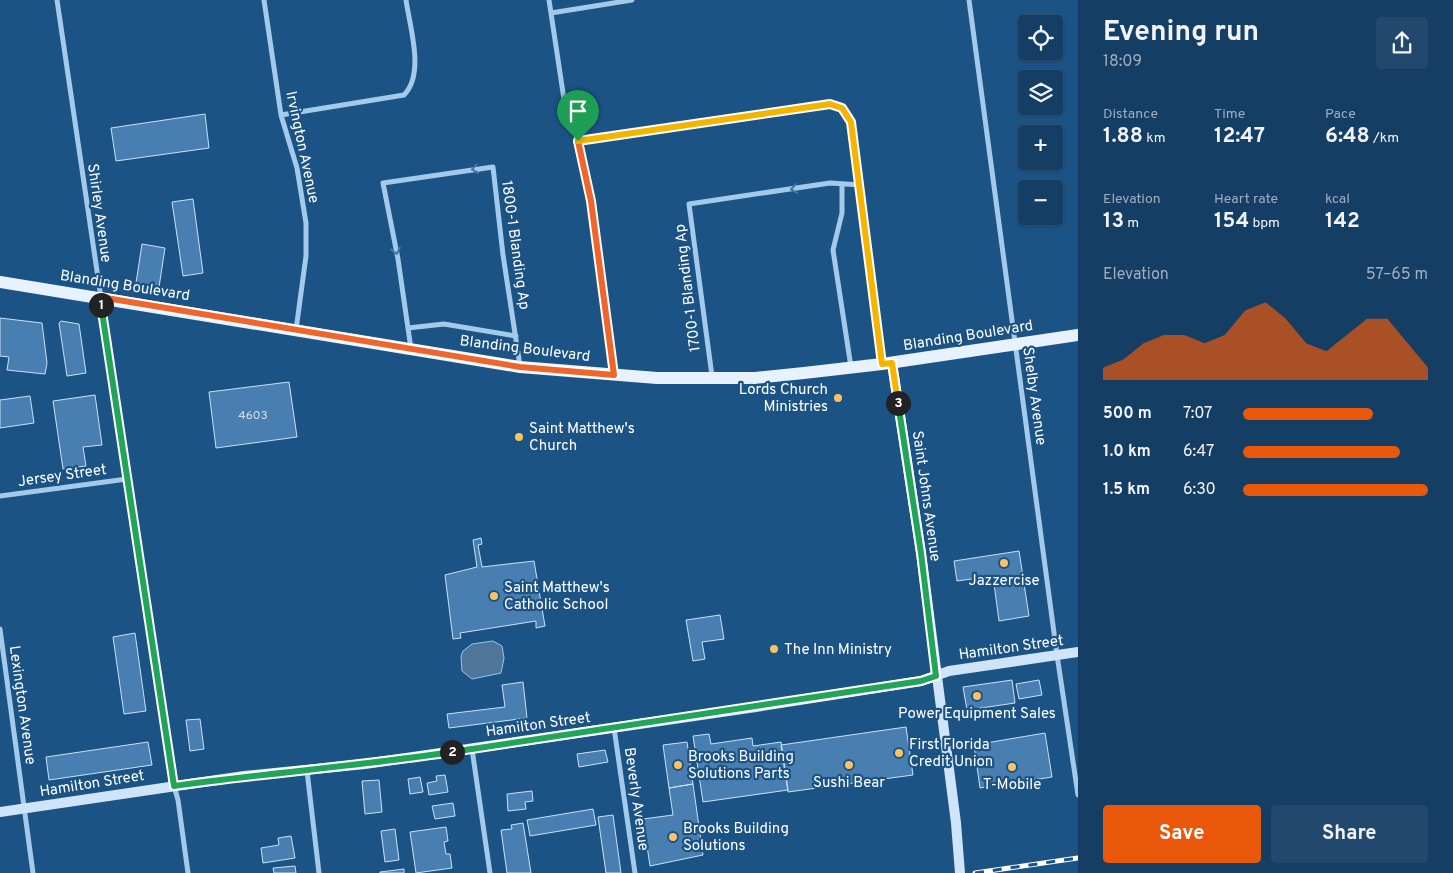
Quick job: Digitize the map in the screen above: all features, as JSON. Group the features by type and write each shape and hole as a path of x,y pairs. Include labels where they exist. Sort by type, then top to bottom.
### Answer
{"main road":[{"name":"Blanding Boulevard","path":"0,282 520,367 614,375 755,378 887,364 1078,335"}],"street":[{"name":"Shirley Avenue","path":"57,0 126,479 188,873"},
{"name":"Irvington Avenue","path":"264,0 281,115 297,168 306,223 306,256 296,330"},
{"path":"281,115 404,95 410,89 416,70 406,0"},
{"path":"549,0 561,83 566,106 578,141 591,201 614,375"},
{"path":"551,13 632,0"},
{"name":"Shelby Avenue","path":"969,0 1057,655 1078,795"},
{"name":"Saint Johns Avenue","path":"578,141 747,115 836,105 848,114 851,122 861,185 887,364 921,553 956,818 960,873"},
{"name":"1800-1 Blanding Ap","path":"411,349 383,183 493,167 503,255 520,367"},
{"name":"1700-1 Blanding Ap","path":"712,378 689,204 830,184 842,185"},
{"path":"851,368 833,250 842,213 842,185 861,185"},
{"path":"408,328 444,324 516,336"},
{"name":"Jersey Street","path":"0,496 126,479"},
{"name":"Lexington Avenue","path":"0,629 33,873"},
{"name":"Hamilton Street","path":"0,812 244,776 307,771 614,728 921,681 949,671 1078,652"},
{"name":"Beverly Avenue","path":"614,728 635,873"},
{"path":"472,749 490,873"},
{"path":"307,771 319,873"}],"water":[{"path":"493,641 502,646 504,658 501,673 472,679 462,671 461,656 463,651 472,644"}],"building":[{"path":"205,114 209,148 116,161 111,128"},
{"path":"193,199 203,273 183,276 172,202"},
{"path":"142,244 165,248 159,287 136,283"},
{"path":"0,318 42,323 47,363 45,374 7,370 9,357 0,356"},
{"path":"61,321 79,324 86,373 67,376 59,323"},
{"path":"289,382 297,437 216,448 209,392"},
{"path":"95,395 102,445 83,447 86,466 63,469 53,401"},
{"path":"30,396 34,423 0,428 0,400"},
{"name":"Saint Matthew's Catholic School","path":"481,538 482,544 478,545 482,567 534,561 545,626 536,628 536,621 460,633 461,638 453,639 445,575 477,567 473,540"},
{"path":"1019,551 1029,616 999,621 993,576 957,581 954,561"},
{"path":"720,615 724,639 702,642 705,659 693,661 686,620"},
{"path":"135,633 146,711 124,714 113,637"},
{"path":"1012,680 1015,703 967,710 963,687"},
{"path":"1039,680 1042,695 1019,699 1016,684"},
{"path":"523,682 527,718 449,728 447,714 505,707 502,685"},
{"path":"200,719 204,749 190,751 186,720"},
{"path":"906,727 913,775 788,792 781,745"},
{"path":"1045,733 1052,777 1021,782 1022,787 1010,789 1009,783 980,788 974,745"},
{"path":"709,734 711,744 752,738 753,746 781,742 788,790 703,802 693,736"},
{"path":"148,742 152,765 49,780 46,757"},
{"name":"Brooks Building Solutions Parts","path":"687,742 693,784 669,788 663,745"},
{"path":"605,750 608,762 579,767 577,754"},
{"path":"445,775 448,792 429,795 427,783 437,781 436,776"},
{"path":"420,777 423,792 410,794 408,779"},
{"path":"379,780 382,812 365,814 362,781"},
{"name":"Brooks Building Solutions","path":"693,784 703,855 650,866 643,819 673,815 669,788"},
{"path":"532,791 533,801 525,802 526,809 508,811 507,794"},
{"path":"453,803 455,816 435,819 432,806"},
{"path":"593,809 596,825 530,836 527,820"},
{"path":"613,815 621,873 606,873 598,817"},
{"path":"523,823 531,873 507,873 501,830 512,829 511,825"},
{"path":"446,827 448,841 444,842 446,854 450,854 452,868 416,873 410,832"},
{"path":"395,829 399,860 385,862 381,831"},
{"path":"291,836 295,858 263,863 261,848 279,845 278,838"},
{"path":"295,866 296,873 274,873 273,868"},
{"path":"404,869 404,873 380,873 380,872"}],"railway":[{"path":"975,873 1078,858"}],"place":[{"name":"Lords Church Ministries","path":"838,398"},
{"name":"Saint Matthew's Church","path":"519,437"},
{"name":"Jazzercise","path":"1004,563"},
{"name":"Saint Matthew's Catholic School","path":"494,596"},
{"name":"The Inn Ministry","path":"774,649"},
{"name":"Power Equipment Sales","path":"977,696"},
{"name":"First Florida Credit Union","path":"899,753"},
{"name":"Brooks Building Solutions Parts","path":"678,765"},
{"name":"Sushi Bear","path":"849,765"},
{"name":"T-Mobile","path":"1012,767"},
{"name":"Brooks Building Solutions","path":"673,837"}],"route":[{"path":"830,104 842,108 848,114 851,122 861,185 882,364 892,363 921,553 936,676 921,681 756,707 396,760 331,769 244,776 174,786 100,297 520,367 614,375 591,201 578,141 830,104"}]}
